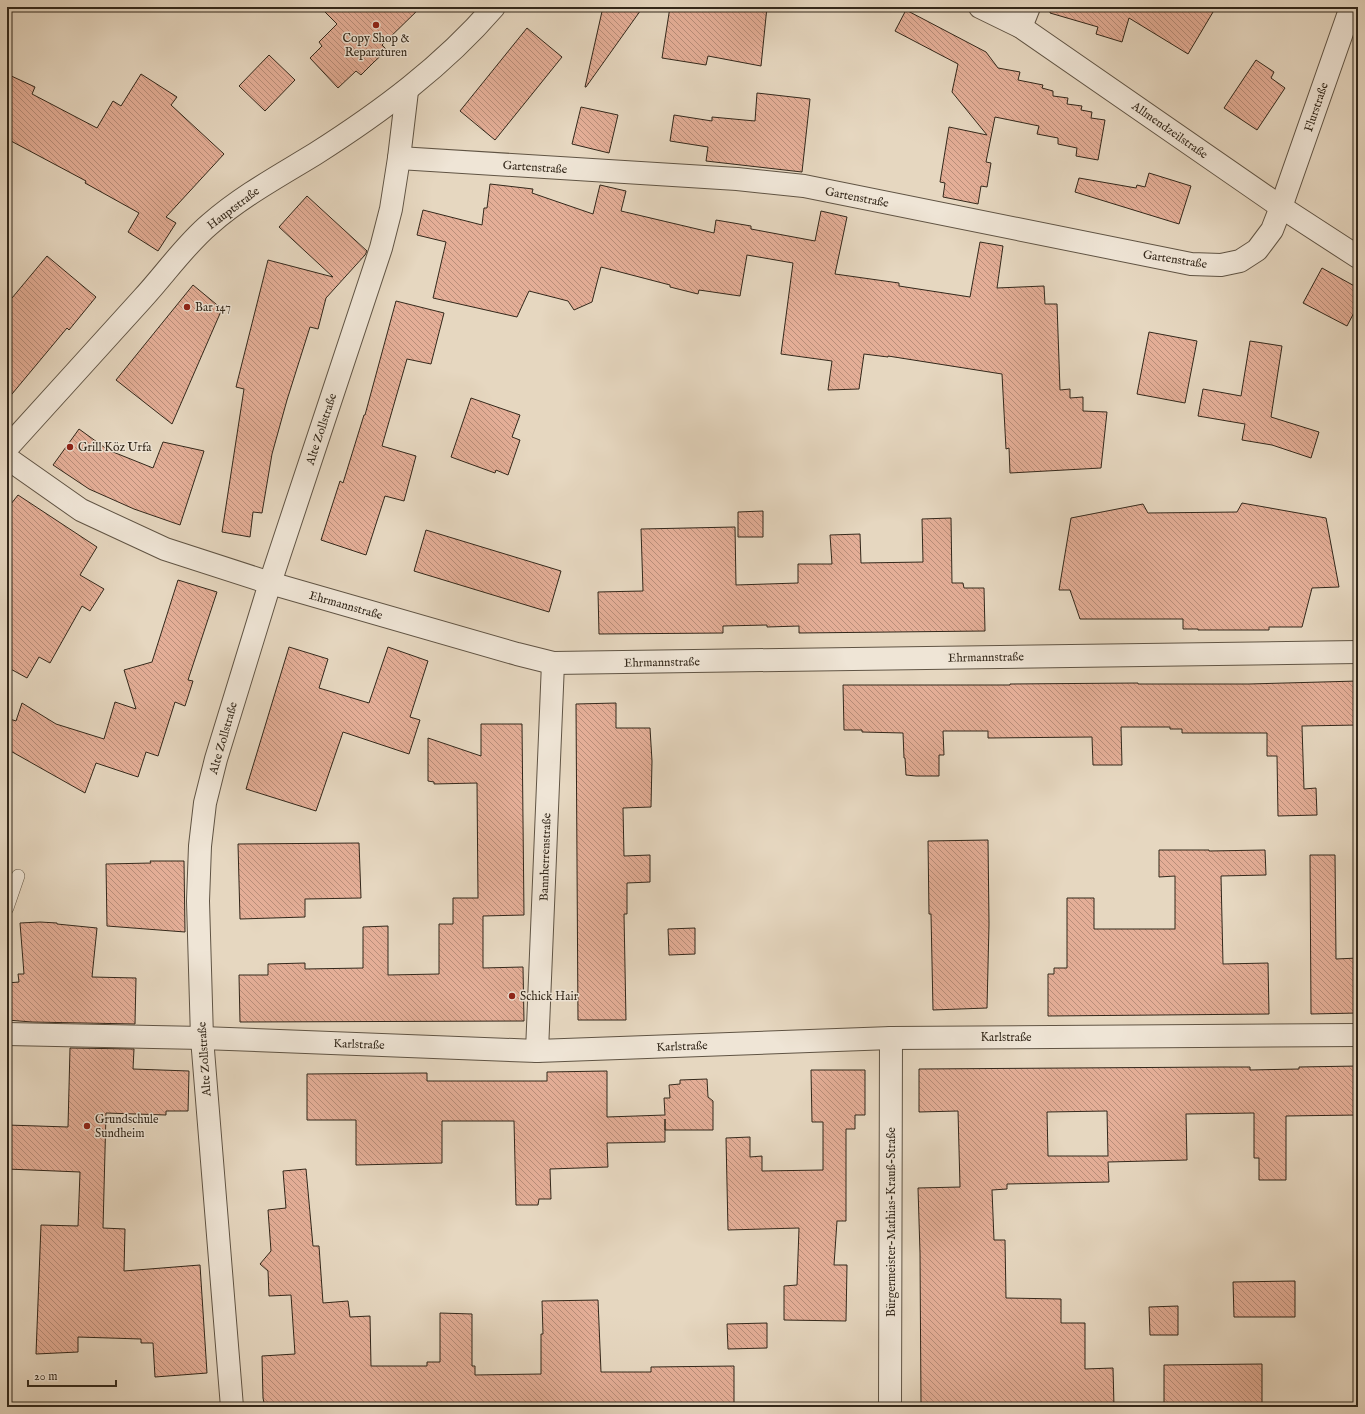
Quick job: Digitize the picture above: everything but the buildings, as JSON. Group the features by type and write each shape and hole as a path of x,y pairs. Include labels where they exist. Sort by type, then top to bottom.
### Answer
{"street":[{"name":"Hauptstraße","path":"7,448 145,296 184,249 209,224 243,198 368,120 407,91 478,27 494,7"},
{"name":"Allmendzeilstraße","path":"980,7 1021,27 1281,206 1358,257"},
{"path":"1021,27 1029,7"},
{"name":"Flurstraße","path":"1281,206 1351,7"},
{"name":"Alte Zollstraße","path":"232,1407 202,1038 198,901 200,846 205,803 216,759 270,583 380,248 390,210 399,158 407,91"},
{"name":"Gartenstraße","path":"399,158 737,179 804,186 1192,264 1221,265 1240,261 1257,250 1272,230 1281,206"},
{"name":"Ehrmannstraße","path":"7,458 81,510 112,526 165,549 270,583 509,652 553,663 1358,652"},
{"name":"Bannherrenstraße","path":"537,1052 553,663"},
{"name":"Karlstraße","path":"7,1034 202,1038 537,1052 891,1038 1358,1035"},
{"name":"Bürgermeister-Mathias-Krauß-Straße","path":"890,1407 891,1038"}],"lane":[{"path":"7,908 18,876"}],"place":[{"name":"Copy Shop & Reparaturen","path":"376,25"},
{"name":"Bar 147","path":"187,307"},
{"name":"Grill Köz Urfa","path":"70,447"},
{"name":"Schick Hair","path":"512,996"},
{"name":"Grundschule Sundheim","path":"87,1126"}]}
